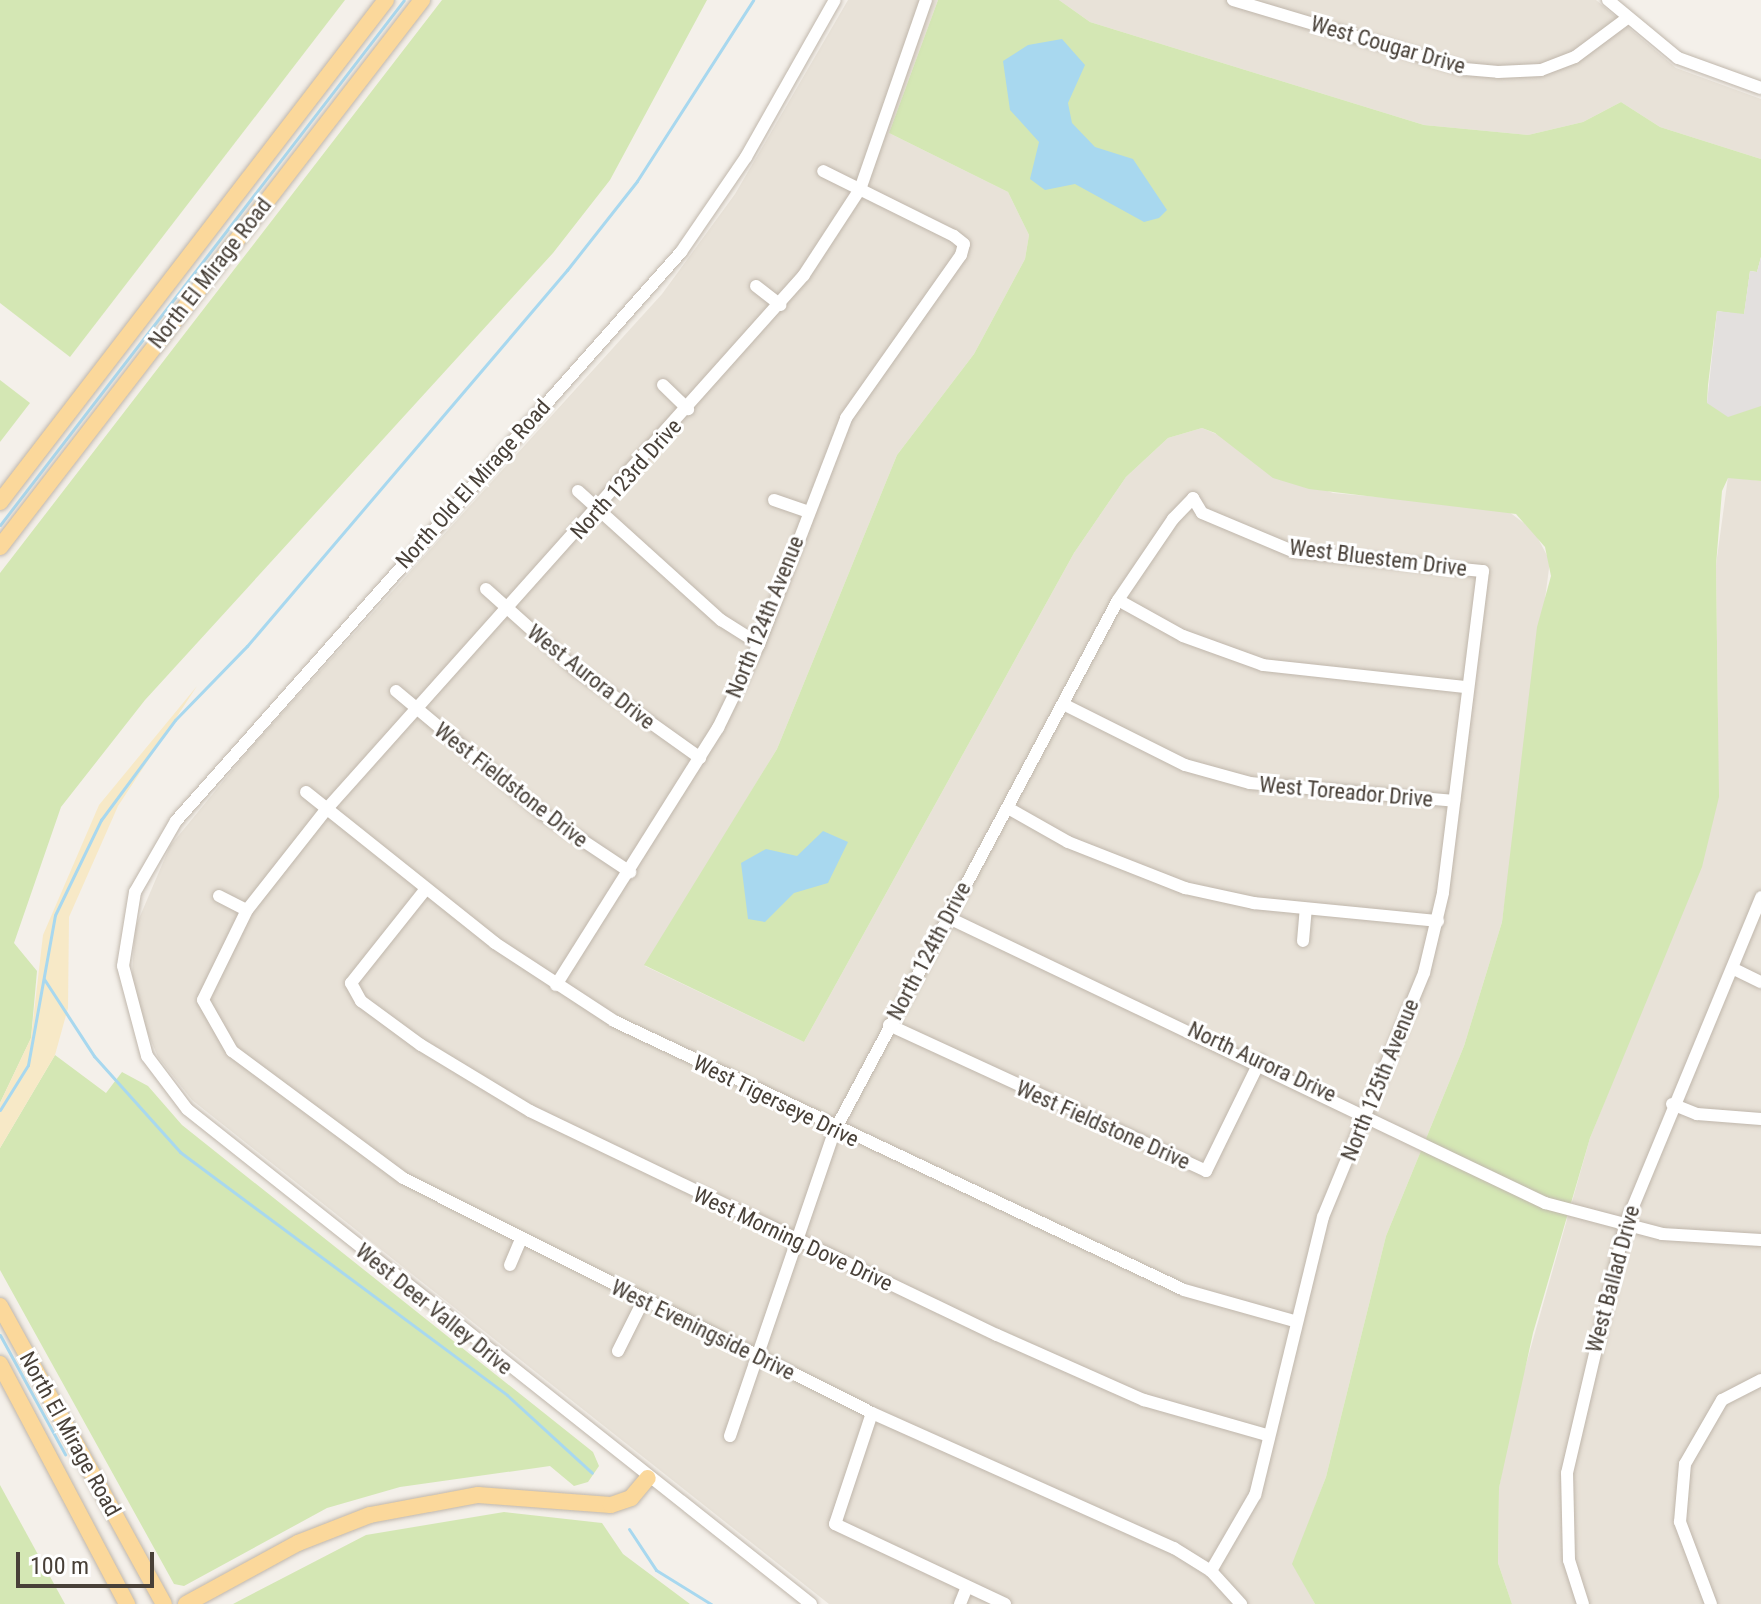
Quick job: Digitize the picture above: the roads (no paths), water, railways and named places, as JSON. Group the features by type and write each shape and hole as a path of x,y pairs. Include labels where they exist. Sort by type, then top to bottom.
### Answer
{"main road":[{"name":"North El Mirage Road","path":"0,502 386,0"},
{"name":"North El Mirage Road","path":"0,547 422,0"},
{"name":"North El Mirage Road","path":"0,1306 164,1604"},
{"name":"North El Mirage Road","path":"0,1364 127,1604"},
{"path":"186,1604 298,1543 370,1515 478,1495 611,1505 648,1478"}],"street":[{"name":"North Old El Mirage Road","path":"123,966 135,892 176,821 681,252 746,157 835,0"},
{"name":"North 123rd Drive","path":"203,1000 247,910 325,811 599,510 780,305 860,189 926,0"},
{"name":"West Cougar Drive","path":"1233,0 1465,69 1498,72 1541,70 1575,57 1626,19"},
{"path":"1608,0 1626,19 1678,58 1761,88"},
{"path":"823,171 860,189"},
{"name":"North 124th Avenue","path":"556,985 700,758 759,644 846,418 940,292 964,244 860,189"},
{"path":"756,286 780,305"},
{"path":"663,385 688,409"},
{"path":"578,491 721,620 759,644"},
{"name":"West Bluestem Drive","path":"1193,498 1202,513 1295,552 1483,571"},
{"name":"North 124th Drive","path":"730,1436 835,1130 1118,600 1193,498"},
{"path":"774,500 808,512"},
{"name":"North 125th Avenue","path":"1211,1571 1255,1495 1294,1321 1323,1217 1368,1112 1438,921 1483,571"},
{"name":"West Aurora Drive","path":"486,589 601,689 700,758"},
{"path":"1118,600 1183,636 1263,665 1466,687"},
{"name":"West Fieldstone Drive","path":"396,691 543,814 630,872"},
{"name":"West Toreador Drive","path":"1063,704 1185,765 1250,783 1454,801"},
{"name":"West Tigerseye Drive","path":"306,792 325,811 425,890 556,985 835,1130 1184,1290 1294,1321"},
{"path":"1008,808 1124,867 1199,891 1306,909 1438,921"},
{"name":"West Morning Dove Drive","path":"425,890 351,983 361,1001 409,1036 517,1104 796,1241 1144,1400 1267,1435"},
{"path":"219,896 247,910"},
{"name":"West Ballad Drive","path":"1583,1604 1567,1547 1567,1473 1625,1226 1672,1104 1734,969 1761,897"},
{"path":"1303,941 1306,909"},
{"name":"North Aurora Drive","path":"949,918 1368,1112 1499,1184 1625,1226 1761,1240"},
{"name":"West Deer Valley Drive","path":"123,966 144,1048 187,1109 648,1478 811,1604"},
{"path":"1734,969 1761,982"},
{"name":"West Eveningside Drive","path":"203,1000 232,1051 331,1130 520,1242 872,1413 1111,1517 1211,1571 1241,1604"},
{"name":"West Fieldstone Drive","path":"889,1025 1206,1171 1260,1061"},
{"path":"1672,1104 1697,1114 1761,1119"},
{"path":"510,1265 520,1242"},
{"path":"618,1351 643,1301"},
{"path":"1711,1604 1680,1522 1685,1464 1722,1400 1761,1380"},
{"path":"872,1413 835,1524 1005,1604"},
{"path":"960,1604 967,1587"}],"water":[{"path":"1062,39 1085,65 1068,103 1072,123 1095,147 1133,159 1167,210 1159,218 1144,222 1075,184 1045,190 1030,179 1039,142 1010,110 1003,61 1028,45"},
{"path":"823,831 848,842 828,883 794,893 765,922 748,919 741,863 766,849 797,856"}],"waterway":[{"path":"0,525 404,0"},
{"path":"0,1110 28,1065 55,915 101,820 175,720 247,646 567,270 637,181 753,0"},
{"path":"44,979 94,1056 180,1152 507,1395 592,1473"},
{"path":"0,1335 65,1454"},
{"path":"629,1529 656,1570 711,1604"}]}
